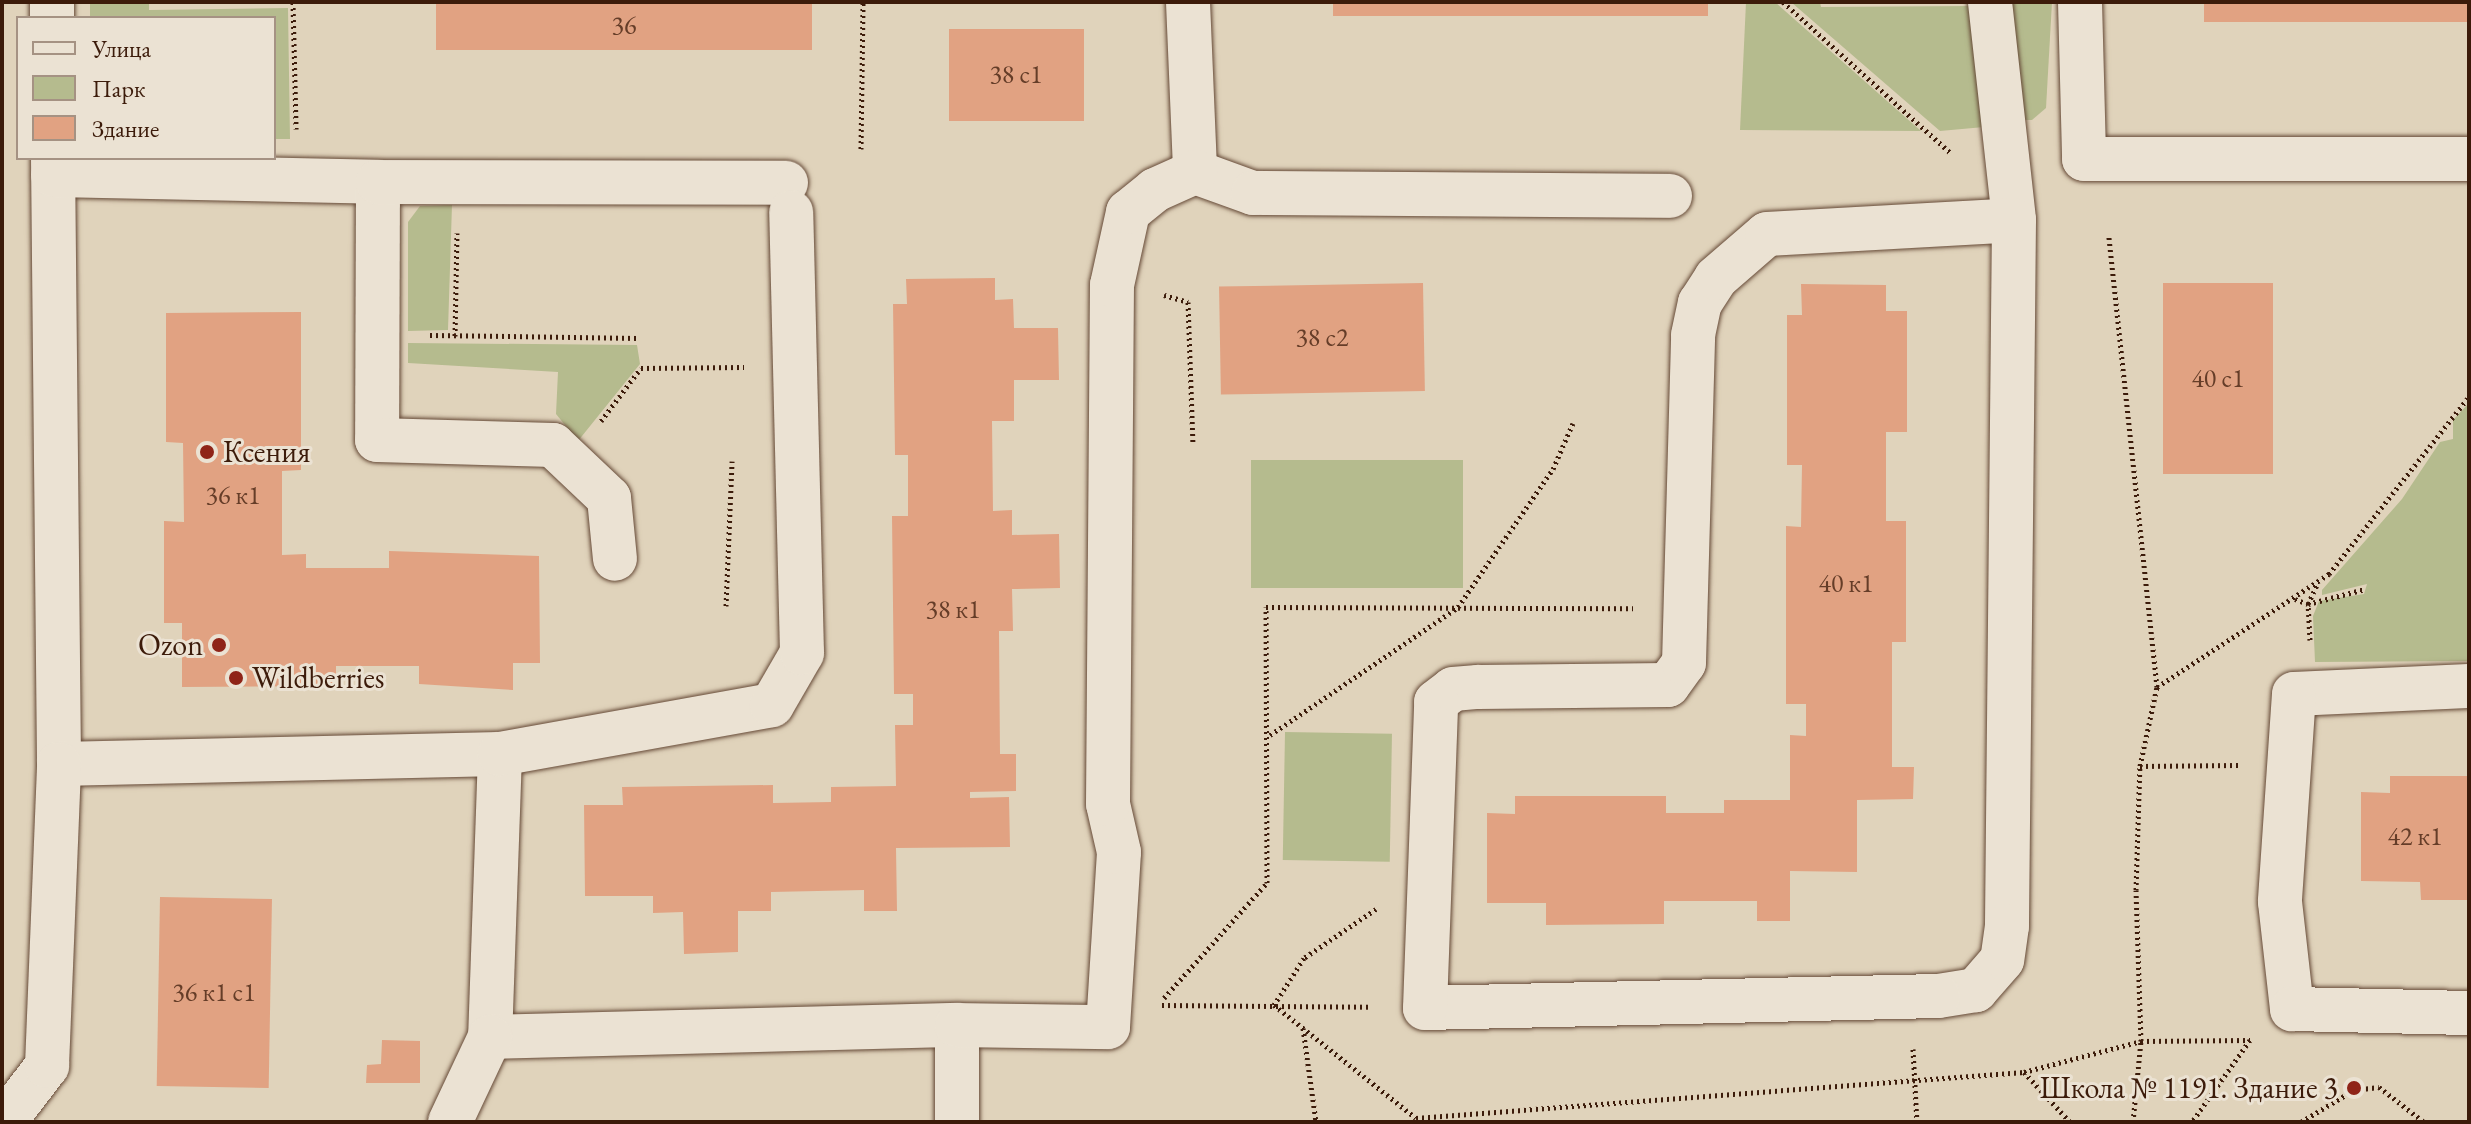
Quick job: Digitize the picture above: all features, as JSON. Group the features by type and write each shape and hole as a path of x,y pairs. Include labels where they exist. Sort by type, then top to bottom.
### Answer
{"lane":[{"path":"1188,2 1195,172"},
{"path":"1990,2 2014,220 2007,926 2002,960 1976,990 1911,996 1425,1008 1436,702 1453,689 1478,687 1668,685 1684,663 1693,335 1700,303 1716,278 1767,234 2014,220"},
{"path":"2080,2 2084,159 2469,159"},
{"path":"4,1122 47,1066 59,764 53,166 788,198 797,367 802,653 772,705 500,754 59,764"},
{"path":"490,1037 957,1025 1108,1027 1119,852 1108,804 1112,285 1128,212 1155,190 1195,172 1253,193 1670,196"},
{"path":"378,182 377,440 553,445 609,498 615,559"},
{"path":"2469,686 2294,694 2280,902 2292,1009 2469,1013"},
{"path":"450,1122 490,1037 500,754"},
{"path":"957,1025 957,1122"}],"path":[{"path":"293,2 297,136"},
{"path":"861,149 863,2"},
{"path":"1783,2 1955,157"},
{"path":"455,336 458,216"},
{"path":"2109,237 2157,687 2140,766 2141,1041 2133,1122"},
{"path":"1112,285 1188,302 1193,443"},
{"path":"377,335 638,338"},
{"path":"591,434 641,368 797,367"},
{"path":"2157,687 2317,584 2390,504 2450,416 2469,397"},
{"path":"1269,736 1458,607 1553,469 1573,423"},
{"path":"726,606 732,461"},
{"path":"2312,693 2308,604 2317,584"},
{"path":"2295,599 2308,604 2365,589"},
{"path":"1425,1008 1158,1005 1267,883 1269,736 1266,607 1685,609"},
{"path":"2140,766 2287,764"},
{"path":"1911,996 1917,1122"},
{"path":"1303,1028 1316,1122"},
{"path":"1915,1079 2024,1072 2141,1041 2250,1040 2192,1122"},
{"path":"2024,1072 2070,1122"},
{"path":"2301,1122 2354,1090 2379,1087 2424,1122"}],"green space":[{"path":"90,2 149,2 149,10 288,8 290,139 276,139 276,16 90,16"},
{"path":"1746,2 1775,2 1921,131 1740,130"},
{"path":"1791,2 1820,2 1821,7 1971,6 1984,127 1940,131"},
{"path":"2002,2 2052,2 2046,108 2032,120 2018,120"},
{"path":"452,205 448,330 408,331 408,222 420,206"},
{"path":"408,343 637,345 640,364 578,441 556,414 558,372 408,363"},
{"path":"2469,403 2469,661 2315,662 2313,616 2319,601 2364,594 2367,584 2322,595 2322,590 2402,499 2440,442 2453,439 2453,420"},
{"path":"1251,460 1463,460 1463,588 1251,588"},
{"path":"1285,732 1392,734 1390,862 1283,860"}],"building":[{"path":"436,2 812,2 812,50 436,50"},
{"path":"1333,2 1708,2 1708,16 1333,16"},
{"path":"2204,2 2469,2 2469,22 2204,22"},
{"path":"949,29 1084,29 1084,121 949,121"},
{"path":"995,278 995,300 1013,299 1014,328 1058,328 1059,380 1014,380 1014,421 992,421 993,511 1012,510 1012,535 1059,534 1060,588 1012,589 1013,631 999,631 1000,754 1016,754 1016,791 970,792 970,798 1009,797 1010,847 896,848 897,911 864,911 864,890 771,892 771,911 738,911 738,952 684,954 683,912 653,913 653,896 585,896 584,805 623,805 622,787 773,785 773,803 831,802 831,787 896,786 895,725 913,725 913,694 894,694 892,516 908,516 908,455 895,455 893,304 907,304 906,279"},
{"path":"1423,283 1425,391 1221,395 1219,287"},
{"path":"2163,283 2273,283 2273,474 2163,474"},
{"path":"1801,284 1886,285 1886,311 1907,311 1907,432 1886,432 1886,521 1906,521 1906,642 1892,642 1892,767 1914,767 1913,799 1857,800 1857,872 1790,871 1790,921 1757,921 1757,901 1664,901 1664,924 1546,925 1546,903 1487,903 1487,813 1515,814 1515,796 1666,796 1666,813 1724,813 1724,800 1790,800 1790,735 1806,736 1806,704 1786,704 1786,526 1801,527 1802,465 1787,465 1787,315 1802,315"},
{"path":"301,312 301,470 282,471 282,555 306,554 306,568 389,568 389,551 539,556 540,663 513,663 513,690 419,684 419,666 336,666 336,686 182,687 182,623 164,623 164,521 184,522 183,443 166,442 166,313"},
{"path":"2390,776 2469,776 2469,900 2421,900 2420,882 2361,881 2361,792 2390,793"},
{"path":"160,897 272,899 269,1088 157,1086"},
{"path":"382,1040 420,1041 420,1083 366,1083 367,1065 381,1064"}],"place":[{"name":"Ксения","path":"207,452"},
{"name":"Ozon","path":"219,645"},
{"name":"Wildberries","path":"236,678"},
{"name":"Школа № 1191. Здание 3","path":"2354,1088"}]}
